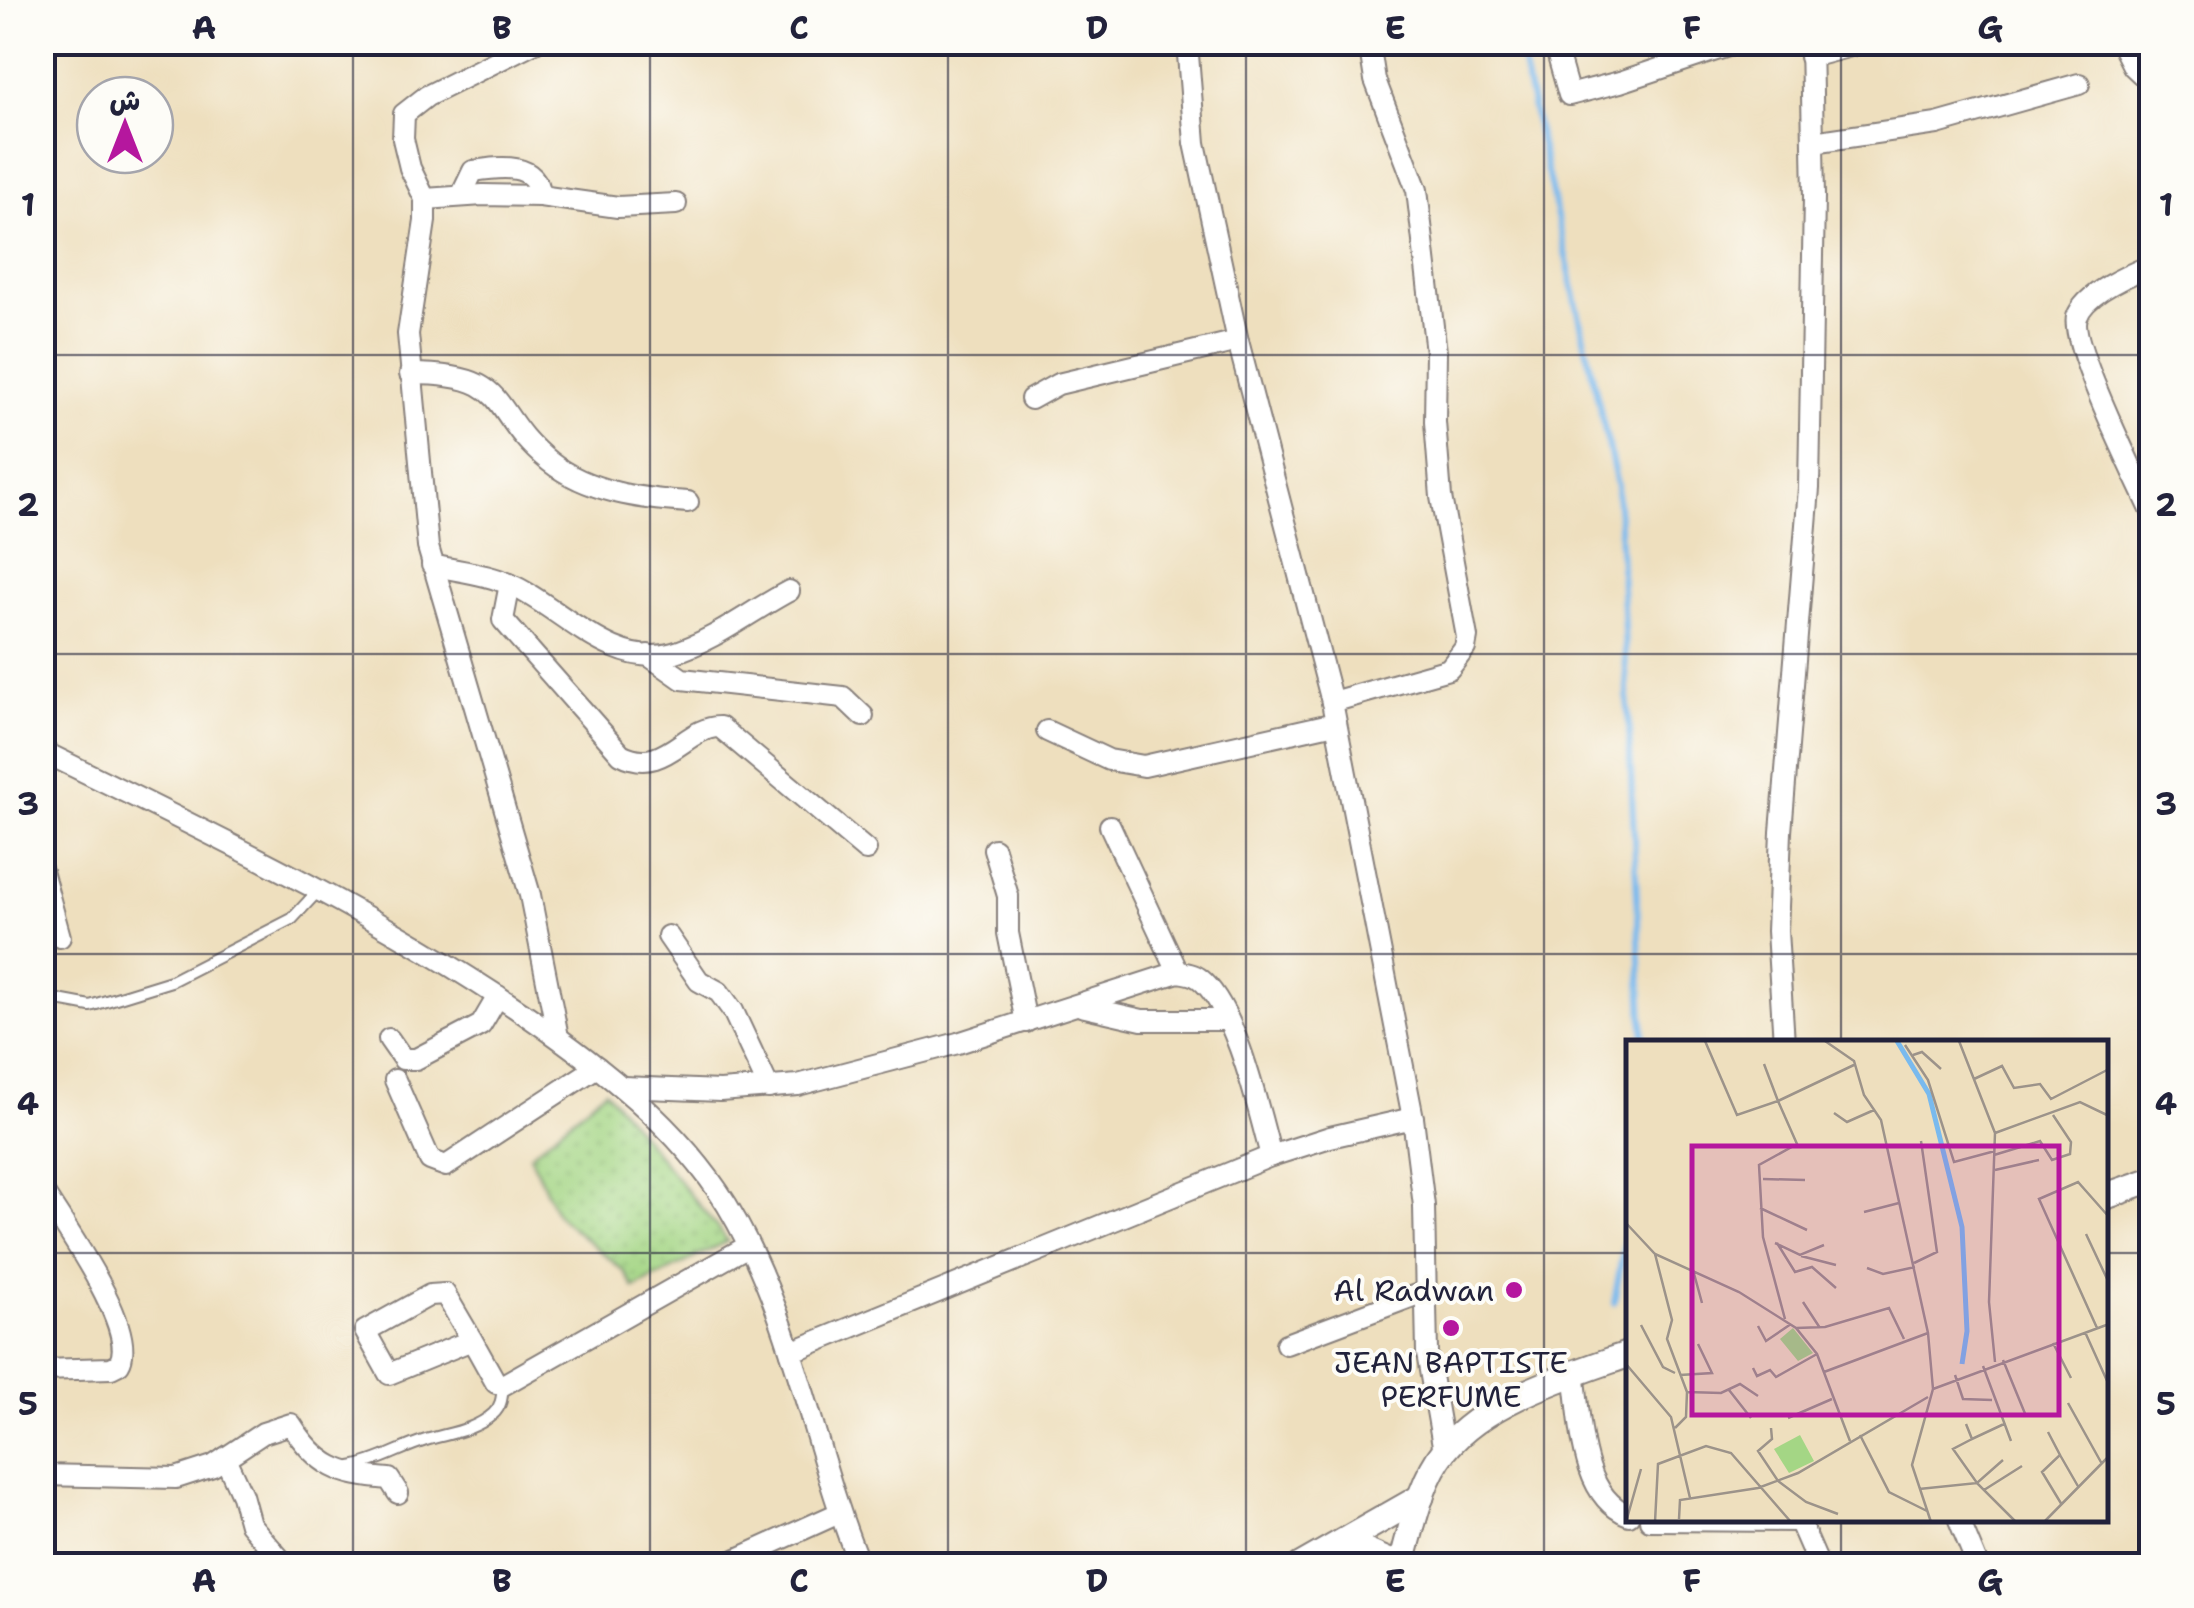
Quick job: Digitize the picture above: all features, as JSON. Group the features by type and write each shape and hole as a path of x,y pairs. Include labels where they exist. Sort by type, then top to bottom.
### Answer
{"street":[{"path":"534,42 427,96 404,114 403,139 410,168 425,199 408,334 424,523 432,565 530,895 558,1037"},
{"path":"1188,42 1195,143 1238,341 1333,712 1414,1118 1424,1206 1427,1353 1444,1451"},
{"path":"1047,731 1109,760 1144,766 1333,712 1450,669 1465,648 1467,636 1441,497 1435,422 1436,352 1417,190 1375,80 1369,42"},
{"path":"1554,42 1569,95 1740,42"},
{"path":"1784,1040 1777,931 1808,488 1813,142 1810,50 1866,42"},
{"path":"2120,42 2132,66 2152,84"},
{"path":"1813,142 1938,124 2079,84"},
{"path":"425,199 540,196 618,207 676,204"},
{"path":"2152,264 2107,286 2081,310 2075,329 2089,369 2143,470 2152,512"},
{"path":"1031,398 1058,384 1238,341"},
{"path":"410,374 458,376 489,389 537,449 566,472 632,496 688,502"},
{"path":"432,565 510,584 605,642 648,655 682,679 843,697 863,716"},
{"path":"510,584 502,620 621,754 632,760 657,757 675,750 704,729 720,727 866,850"},
{"path":"648,655 670,654 698,642 789,592"},
{"path":"42,751 319,890 455,967 623,1087 701,1168 748,1246 792,1352 839,1513 860,1566"},
{"path":"1110,826 1178,972"},
{"path":"994,849 1008,896 1008,933 1026,1022"},
{"path":"42,871 60,937"},
{"path":"668,936 698,981 718,992 733,1011 769,1088"},
{"path":"623,1087 720,1091 832,1078 1026,1022 1178,972 1200,978 1227,1020 1272,1156"},
{"path":"390,1039 403,1059 416,1059 481,1025 498,996"},
{"path":"1079,1005 1142,1020 1227,1020"},
{"path":"395,1080 430,1160 446,1166 597,1067"},
{"path":"792,1352 1272,1156 1330,1137 1414,1118"},
{"path":"2109,1195 2152,1180"},
{"path":"42,1190 114,1311 124,1348 119,1364 111,1368 42,1370"},
{"path":"472,1340 389,1374 365,1331 441,1292 445,1294 472,1340 496,1383 502,1385 748,1246"},
{"path":"1286,1344 1424,1292"},
{"path":"1343,1542 1400,1566 1421,1497 1444,1451 1472,1423 1574,1373 1626,1355"},
{"path":"1574,1373 1586,1454 1597,1487 1626,1513"},
{"path":"42,1476 176,1478 213,1466 263,1433 292,1424 303,1442 336,1470 390,1480 398,1493"},
{"path":"225,1458 250,1524 286,1566"},
{"path":"1300,1566 1421,1497"},
{"path":"722,1566 839,1513"},
{"path":"1800,1523 1819,1566"},
{"path":"1961,1523 1978,1566"}],"lane":[{"path":"42,997 90,1006 171,981 292,919 319,890"},
{"path":"336,1470 374,1463 477,1424 496,1412 502,1385"}],"green space":[{"path":"605,1090 728,1241 634,1288 624,1271 557,1215 530,1155"}],"waterway":[{"path":"1518,42 1617,485 1644,1040"},
{"path":"1614,1303 1626,1233"}],"place":[{"name":"Al Radwan","path":"1514,1290"},
{"name":"JEAN BAPTISTE PERFUME","path":"1451,1328"}]}
